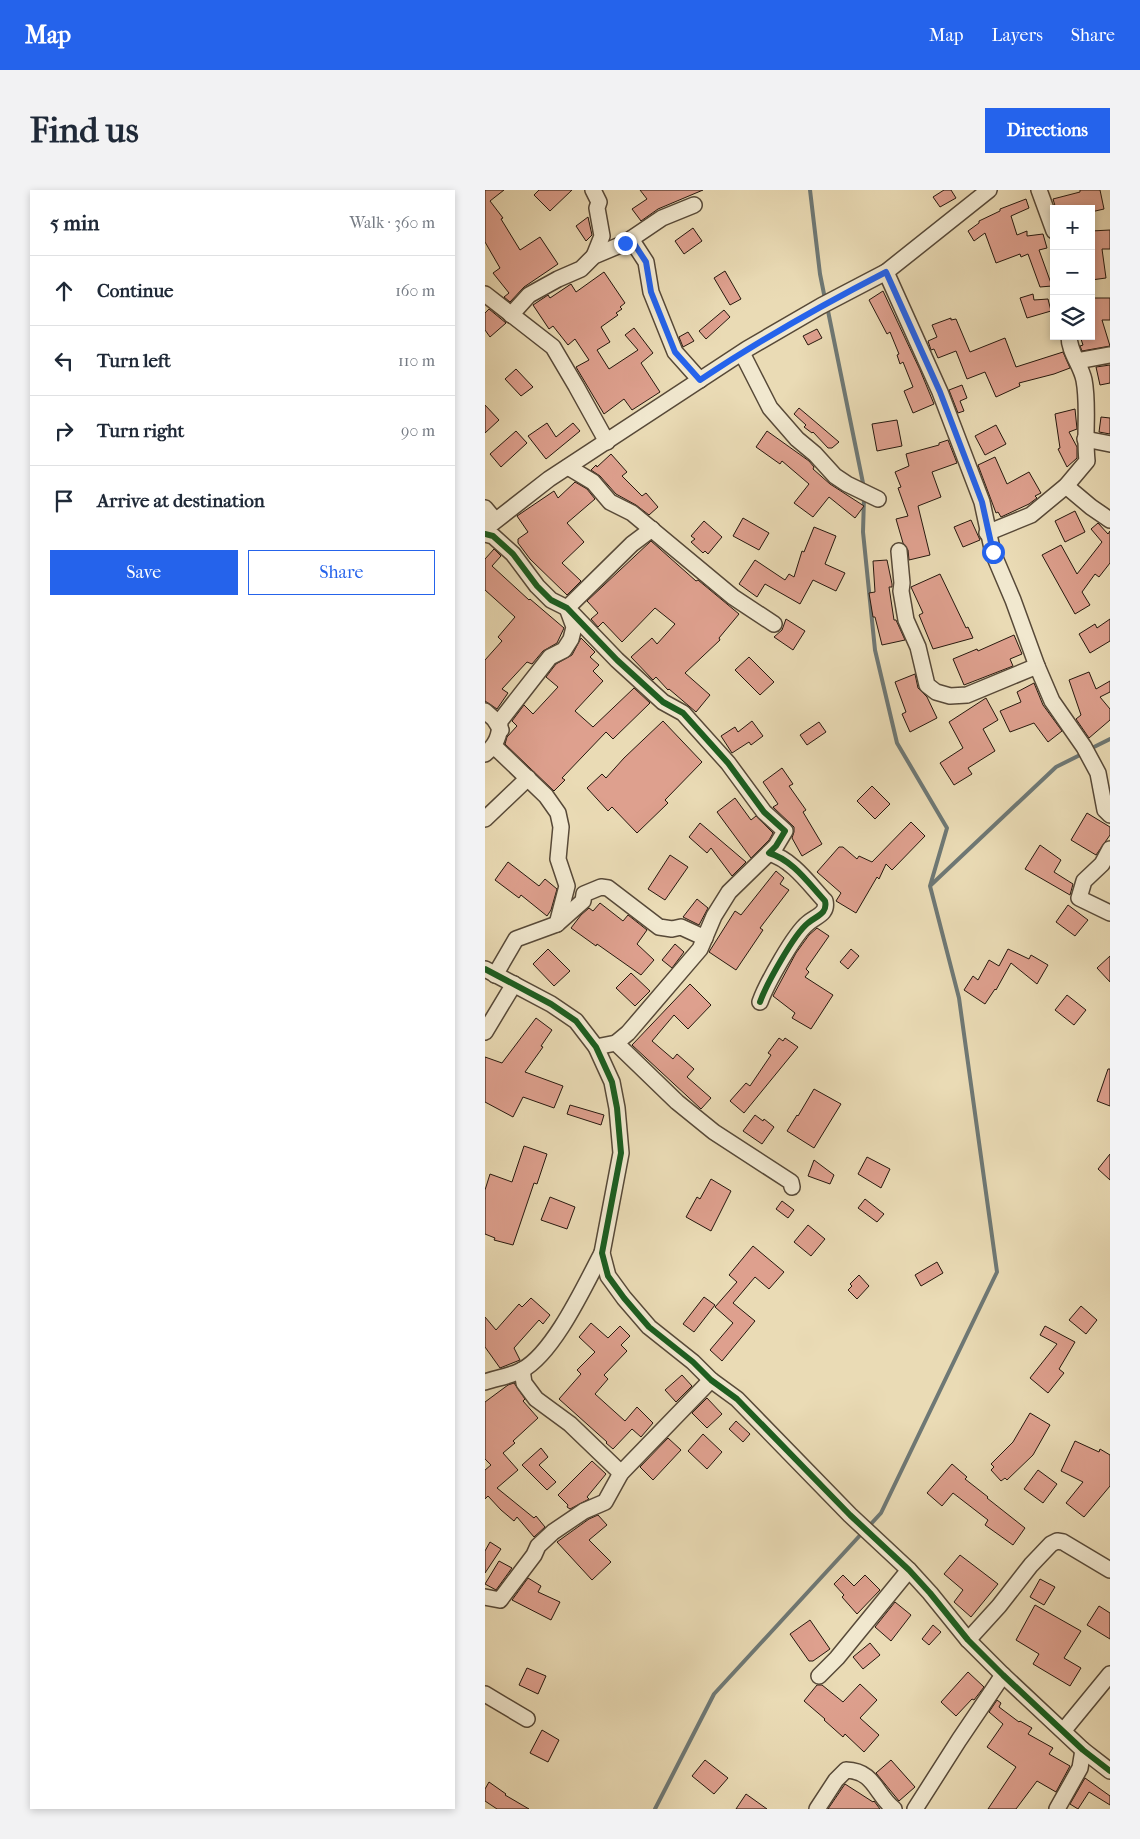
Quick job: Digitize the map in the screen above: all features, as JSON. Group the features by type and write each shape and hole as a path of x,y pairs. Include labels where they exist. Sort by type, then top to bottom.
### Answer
{"street":[{"path":"593,190 599,202 597,208 602,236 594,256"},
{"path":"1039,190 1050,220"},
{"path":"485,508 490,524 549,479 741,353 821,306 886,272 986,191"},
{"path":"511,315 529,295 581,269 594,256 631,239 663,218 694,205"},
{"path":"631,239 646,262 651,292 675,352 700,380"},
{"path":"886,272 940,392 982,502 987,533 993,552 1037,666 1052,701 1083,747 1097,773 1105,810 1110,815"},
{"path":"485,294 553,347 607,442"},
{"path":"987,533 1031,515 1066,486 1087,460 1085,439 1087,399 1083,376 1069,340"},
{"path":"741,353 769,408 797,440 815,454 835,476 878,499"},
{"path":"1077,361 1110,355"},
{"path":"1085,439 1110,444"},
{"path":"568,467 593,482 611,502 632,513 733,597 774,624"},
{"path":"1066,486 1110,520"},
{"path":"567,608 632,544 652,529"},
{"path":"485,534 493,536 513,554 537,586 551,600 567,608 617,660 663,702 683,713 728,763 764,812 785,831 776,846 729,892 714,916 700,949 628,1033 615,1042 596,1047"},
{"path":"899,551 901,590 907,620 918,647 927,685 936,692 950,696 967,695 1037,666"},
{"path":"557,924 567,886 559,859 561,827 558,814 546,796 528,778 490,750 501,730 500,721 550,657 564,650 571,640 574,627 567,608"},
{"path":"485,711 493,718 501,730"},
{"path":"485,819 528,778"},
{"path":"1110,848 1102,864 1084,881 1079,898 1110,914"},
{"path":"760,1002 766,986 796,938 808,923 817,919 823,913 827,906 825,901 788,862 769,853"},
{"path":"485,1382 522,1370 536,1359 554,1338 571,1311 602,1253 621,1153 617,1108 612,1082 596,1047 575,1021 551,1004 490,972 516,939 557,924 583,901 584,894 601,887 608,888 659,927 681,928 705,938"},
{"path":"485,1032 513,984"},
{"path":"615,1042 677,1102 707,1126 791,1182 792,1187"},
{"path":"602,1253 608,1276 649,1327 693,1362 711,1380 737,1399 850,1515 909,1570 968,1640 1003,1675 1064,1730 1083,1750 1110,1771"},
{"path":"522,1370 524,1383 536,1399 570,1424 621,1473"},
{"path":"485,1597 500,1600 534,1555 538,1546 553,1532 584,1511 605,1502 621,1473 711,1380"},
{"path":"968,1640 994,1612 1031,1565 1051,1544 1057,1541 1063,1542 1110,1570"},
{"path":"819,1676 837,1658 909,1570"},
{"path":"1064,1730 1110,1674"},
{"path":"915,1809 1003,1675"},
{"path":"485,1694 527,1719"},
{"path":"1057,1809 1079,1768 1083,1750"},
{"path":"817,1809 836,1780 846,1770 857,1771 869,1779 894,1809"}],"building":[{"path":"485,190 504,190 490,201 503,218 501,219 520,250 540,237 558,264 524,287 510,302 504,297 509,293 493,273 500,268 485,242"},
{"path":"539,190 572,190 550,211 534,195"},
{"path":"640,190 703,190 658,209 641,221 632,209 647,199"},
{"path":"944,190 951,190 956,198 940,207 933,197"},
{"path":"1080,190 1100,190 1104,209 1095,211 1095,205 1055,205 1053,199 1080,192"},
{"path":"1026,199 1029,208 1011,216 1017,235 1027,231 1027,236 1043,234 1047,248 1039,250 1050,280 1050,286 1040,287 1028,254 1021,257 1020,254 996,263 985,233 974,241 968,231 979,221 1000,211 1000,209"},
{"path":"588,217 592,235 586,241 576,226"},
{"path":"693,228 702,241 684,254 675,241"},
{"path":"1110,230 1110,249 1102,249 1106,278 1095,279 1095,250 1095,231"},
{"path":"725,271 741,299 730,305 714,278"},
{"path":"604,272 625,303 620,307 622,309 616,313 618,315 601,327 610,342 597,350 609,369 638,350 625,335 634,328 653,353 641,363 660,392 632,410 624,399 604,414 576,367 589,360 575,339 568,345 553,326 549,329 533,305 548,295 550,298 571,284 576,292"},
{"path":"883,291 934,404 913,413 904,391 913,387 903,362 900,364 897,355 899,354 890,332 887,334 869,300"},
{"path":"1033,294 1034,300 1048,299 1050,311 1027,318 1020,298"},
{"path":"1095,298 1110,298 1110,320 1102,320 1110,346 1082,351 1080,346 1083,345 1081,340 1095,340"},
{"path":"489,309 506,323 490,337 485,330 485,313"},
{"path":"724,310 730,317 706,339 699,331"},
{"path":"951,318 951,320 956,319 970,352 1005,338 1016,367 1063,352 1070,368 1019,383 1020,386 996,397 985,372 967,379 956,351 938,358 934,349 931,350 928,341 937,337 932,325"},
{"path":"817,329 822,338 808,345 803,336"},
{"path":"688,332 694,341 683,347 679,337"},
{"path":"1110,365 1110,383 1100,385 1096,367"},
{"path":"516,369 533,387 521,396 505,379"},
{"path":"962,385 967,398 960,401 964,411 958,413 949,390"},
{"path":"485,405 499,420 485,433"},
{"path":"799,408 839,442 832,448 828,448 813,432 804,427 806,425 794,414"},
{"path":"1075,409 1077,429 1069,432 1077,447 1077,458 1067,467 1058,449 1060,448 1055,414"},
{"path":"1101,417 1110,418 1110,434 1099,432"},
{"path":"897,420 902,446 877,451 872,424"},
{"path":"547,423 556,437 573,423 580,431 546,459 528,436"},
{"path":"996,425 1006,444 985,455 975,436"},
{"path":"516,431 527,443 501,467 490,454"},
{"path":"767,431 809,461 814,467 813,469 830,484 864,506 855,518 829,497 813,517 794,503 809,484 782,461 780,464 756,447"},
{"path":"948,440 957,463 932,472 941,497 918,506 930,555 909,560 908,550 903,543 896,519 908,516 898,488 901,487 895,472 909,466 906,454 939,445 939,443"},
{"path":"611,454 627,472 622,476 642,496 646,493 658,507 649,515 616,494 600,476 591,470"},
{"path":"995,457 1007,484 1029,472 1041,493 1035,496 1037,498 1029,504 1001,517 998,512 996,513 978,465"},
{"path":"575,482 587,489 595,499 567,523 584,542 562,563 581,581 567,595 530,559 518,543 518,539 528,532 517,516 554,491 558,498"},
{"path":"1075,511 1085,532 1065,542 1055,521"},
{"path":"743,518 769,533 759,550 733,536"},
{"path":"971,520 980,540 963,547 954,527"},
{"path":"704,521 722,537 708,554 705,551 703,553 691,542 695,539 691,536"},
{"path":"1098,523 1108,534 1110,531 1110,563 1099,577 1095,574 1082,592 1090,605 1075,614 1042,555 1061,545 1077,574 1102,542 1091,529"},
{"path":"814,527 836,536 825,564 845,573 836,591 813,580 800,604 765,584 757,597 739,584 755,560 785,580 789,574 794,577 802,551 804,552"},
{"path":"651,541 696,581 698,580 739,614 719,638 720,640 685,673 710,695 696,712 668,690 656,677 653,680 631,657 652,638 657,644 675,624 655,608 622,642 603,622 598,627 591,619 598,613 587,601"},
{"path":"494,549 501,556 492,566 529,600 564,628 557,643 543,651 532,664 527,662 502,689 508,693 497,709 485,701 485,660 502,641 498,637 515,617 485,590 485,559"},
{"path":"887,560 892,584 892,587 889,587 894,620 896,620 905,640 882,645 875,617 873,617 869,593 875,592 873,561"},
{"path":"940,574 966,628 968,627 973,638 933,649 919,615 923,613 911,587"},
{"path":"786,619 805,631 793,650 774,637 782,630"},
{"path":"1110,619 1110,641 1090,653 1079,634 1095,624 1097,628"},
{"path":"1014,635 1022,654 1010,659 1013,666 964,685 953,659 977,649 978,651"},
{"path":"581,638 595,652 590,657 599,665 593,671 603,681 575,711 593,727 634,688 650,703 613,739 606,732 562,778 565,780 554,791 505,744 507,737 517,726 512,721 524,705 533,714 558,687 546,677 556,664 572,655"},
{"path":"749,657 774,682 760,695 735,670"},
{"path":"1089,672 1096,689 1110,681 1110,692 1100,697 1110,709 1110,720 1089,738 1076,719 1081,715 1069,680"},
{"path":"915,674 918,688 927,697 937,718 910,732 902,714 906,712 895,682"},
{"path":"1034,683 1043,705 1062,731 1048,742 1034,723 1010,732 1000,711 1021,702 1017,692"},
{"path":"986,698 998,720 983,729 995,751 968,768 972,774 954,785 940,763 963,748 949,722"},
{"path":"663,721 702,762 665,800 668,803 637,833 612,807 608,811 587,788 602,774 606,778"},
{"path":"752,721 763,736 751,745 749,742 732,753 721,736 735,727 738,732"},
{"path":"819,722 826,732 807,745 800,735"},
{"path":"782,768 793,784 789,786 806,810 803,812 822,844 802,856 792,838 794,827 773,807 778,804 763,782"},
{"path":"872,786 890,804 875,819 857,801"},
{"path":"735,798 751,820 756,816 773,833 769,840 751,858 717,812"},
{"path":"1087,813 1110,827 1110,835 1096,855 1071,840"},
{"path":"911,822 925,836 892,870 886,864 879,879 877,877 856,913 836,901 841,893 817,872 839,847 843,847 857,859 859,856 872,862"},
{"path":"700,823 746,862 732,876 711,848 707,853 689,837"},
{"path":"1040,845 1061,860 1054,872 1073,884 1070,895 1025,869"},
{"path":"670,855 688,867 665,900 648,889"},
{"path":"508,862 539,886 545,879 557,889 551,910 547,916 521,895 519,898 495,880"},
{"path":"776,871 784,878 780,884 789,890 760,928 763,930 736,970 709,952 735,911 741,915"},
{"path":"697,899 708,908 699,925 683,917"},
{"path":"600,903 623,921 628,915 647,930 637,944 654,960 641,975 571,928 589,908 593,911"},
{"path":"1068,905 1088,920 1075,936 1056,922"},
{"path":"817,928 829,936 806,969 809,972 805,977 833,995 811,1029 792,1018 795,1013 773,996 796,953 809,935"},
{"path":"675,944 684,952 672,968 662,960"},
{"path":"548,949 570,971 554,986 533,964"},
{"path":"851,949 859,956 848,969 840,962"},
{"path":"1008,949 1029,959 1031,955 1048,965 1037,984 1011,963 996,990 985,1004 964,990 973,976 978,980 989,960 999,966"},
{"path":"1110,956 1110,982 1097,968"},
{"path":"631,973 650,991 635,1006 616,988"},
{"path":"690,984 711,1005 688,1029 674,1015 652,1041 673,1059 677,1054 694,1069 687,1077 711,1098 701,1109 632,1045"},
{"path":"1067,995 1086,1010 1074,1025 1055,1010"},
{"path":"536,1018 552,1030 541,1046 543,1047 525,1072 563,1086 554,1108 523,1097 513,1117 485,1102 485,1057 502,1063"},
{"path":"779,1038 783,1041 785,1038 798,1047 744,1113 730,1101 746,1083 750,1086 771,1055 768,1053"},
{"path":"1108,1069 1110,1069 1110,1106 1097,1101"},
{"path":"814,1089 841,1104 814,1148 787,1131"},
{"path":"570,1105 604,1115 601,1125 567,1114"},
{"path":"755,1115 774,1127 762,1144 743,1131"},
{"path":"524,1146 547,1154 537,1184 534,1183 513,1245 494,1240 495,1238 485,1234 485,1190 490,1174 512,1182"},
{"path":"1110,1154 1110,1180 1098,1169"},
{"path":"867,1157 890,1169 881,1188 858,1174"},
{"path":"814,1160 834,1175 830,1184 808,1176"},
{"path":"711,1179 731,1191 711,1231 686,1217 697,1197 700,1199"},
{"path":"550,1197 575,1207 567,1229 541,1220"},
{"path":"865,1199 884,1214 877,1222 858,1208"},
{"path":"782,1201 794,1210 788,1218 776,1209"},
{"path":"808,1225 825,1239 811,1256 794,1242"},
{"path":"753,1246 784,1272 769,1289 755,1277 733,1303 755,1321 722,1361 710,1350 733,1323 715,1307 737,1282 729,1275"},
{"path":"937,1262 943,1273 921,1286 915,1275"},
{"path":"859,1275 869,1286 857,1299 848,1290 852,1286 850,1284"},
{"path":"704,1297 715,1305 694,1332 683,1324"},
{"path":"531,1298 550,1315 543,1324 539,1320 514,1348 520,1360 500,1368 485,1347 485,1317 496,1330 519,1304 522,1307"},
{"path":"1081,1306 1097,1320 1086,1334 1069,1320"},
{"path":"591,1323 608,1338 620,1326 630,1336 621,1345 627,1351 604,1375 608,1379 595,1394 625,1421 637,1407 653,1423 641,1437 632,1429 613,1449 559,1399 581,1374 577,1370 595,1352 579,1337"},
{"path":"1045,1326 1075,1342 1059,1369 1064,1373 1048,1393 1030,1378 1057,1344 1040,1335"},
{"path":"682,1375 692,1386 676,1402 665,1390"},
{"path":"514,1383 525,1399 523,1401 538,1418 503,1453 518,1470 497,1488 534,1518 536,1516 545,1527 534,1537 517,1517 514,1521 488,1496 485,1499 485,1470 491,1465 485,1459 485,1402 508,1385"},
{"path":"707,1398 722,1414 707,1428 692,1413"},
{"path":"1030,1413 1050,1425 1033,1455 1007,1480 1005,1478 1001,1481 991,1470 994,1467 991,1464 1013,1442"},
{"path":"736,1421 750,1434 743,1442 729,1429"},
{"path":"703,1434 722,1452 707,1469 688,1451"},
{"path":"668,1438 681,1450 653,1480 640,1467"},
{"path":"1075,1441 1099,1452 1100,1449 1110,1455 1110,1486 1084,1517 1066,1503 1083,1482 1061,1471"},
{"path":"541,1448 548,1457 539,1465 556,1482 547,1490 522,1465"},
{"path":"592,1461 606,1474 587,1497 589,1499 570,1509 558,1495"},
{"path":"952,1464 967,1477 965,1479 1025,1528 1013,1545 985,1525 988,1520 953,1493 942,1506 927,1493"},
{"path":"1038,1470 1057,1484 1043,1503 1024,1489"},
{"path":"598,1515 607,1525 589,1540 611,1562 592,1580 557,1542 589,1519"},
{"path":"490,1542 501,1549 485,1573 485,1551"},
{"path":"960,1555 998,1584 971,1617 954,1602 963,1590 944,1574"},
{"path":"499,1561 512,1568 496,1590 485,1584"},
{"path":"843,1575 854,1586 865,1575 880,1590 857,1614 842,1597 844,1595 834,1584"},
{"path":"528,1578 541,1586 538,1592 560,1602 551,1620 512,1600"},
{"path":"1040,1579 1055,1587 1044,1605 1030,1597"},
{"path":"895,1602 911,1615 891,1641 875,1627"},
{"path":"1035,1605 1081,1631 1064,1658 1081,1668 1070,1686 1033,1664 1039,1654 1016,1640"},
{"path":"1099,1606 1110,1613 1110,1639 1087,1625"},
{"path":"810,1620 830,1649 813,1661 809,1661 790,1634"},
{"path":"933,1625 941,1632 929,1645 922,1639"},
{"path":"870,1643 880,1655 863,1669 853,1657"},
{"path":"527,1668 546,1676 538,1694 519,1685"},
{"path":"968,1672 984,1687 974,1700 972,1699 956,1716 941,1702"},
{"path":"860,1684 877,1700 860,1718 879,1735 864,1752 845,1734 843,1737 804,1701 817,1685 822,1685 843,1702"},
{"path":"997,1700 1001,1703 999,1707 1019,1722 1032,1728 1028,1734 1053,1748 1049,1754 1070,1766 1056,1792 1037,1781 1016,1809 988,1809 1016,1767 987,1747 1003,1724 989,1712"},
{"path":"542,1730 559,1740 548,1762 530,1753"},
{"path":"705,1760 728,1778 714,1794 692,1776"},
{"path":"891,1760 915,1787 899,1801 876,1773"},
{"path":"1085,1778 1110,1796 1110,1805 1089,1792 1078,1809 1070,1804"},
{"path":"489,1782 505,1795 529,1809 497,1809 485,1801 485,1789"},
{"path":"845,1784 874,1801 880,1809 828,1809"},
{"path":"746,1794 767,1809 736,1809"}],"waterway":[{"path":"810,190 820,274 825,299"},
{"path":"827,306 864,488"},
{"path":"864,497 863,532 875,650 897,743 947,828 930,886 959,998 997,1272 881,1513 869,1526"},
{"path":"1090,749 1110,739"},
{"path":"931,885 1056,767 1084,753"},
{"path":"655,1809 714,1694 864,1531"}],"cycle path":[{"path":"485,534 493,536 513,554 537,586 551,600 567,608 617,660 663,702 683,713 728,763 764,812 785,831 776,846 769,853 786,861 807,880 825,901 825,909 802,929 788,948 760,1002"},
{"path":"485,969 551,1004 576,1021 596,1047 612,1082 617,1108 621,1153 602,1253 608,1276 624,1298 649,1327 693,1362 711,1380 737,1399 850,1515 909,1570 968,1640 1003,1675 1083,1750 1110,1771"}],"route":[{"path":"625,243 631,239 646,262 651,292 667,335 675,352 700,380 747,349 821,306 886,272 940,392 941,399 982,502 987,533 993,552"}]}
